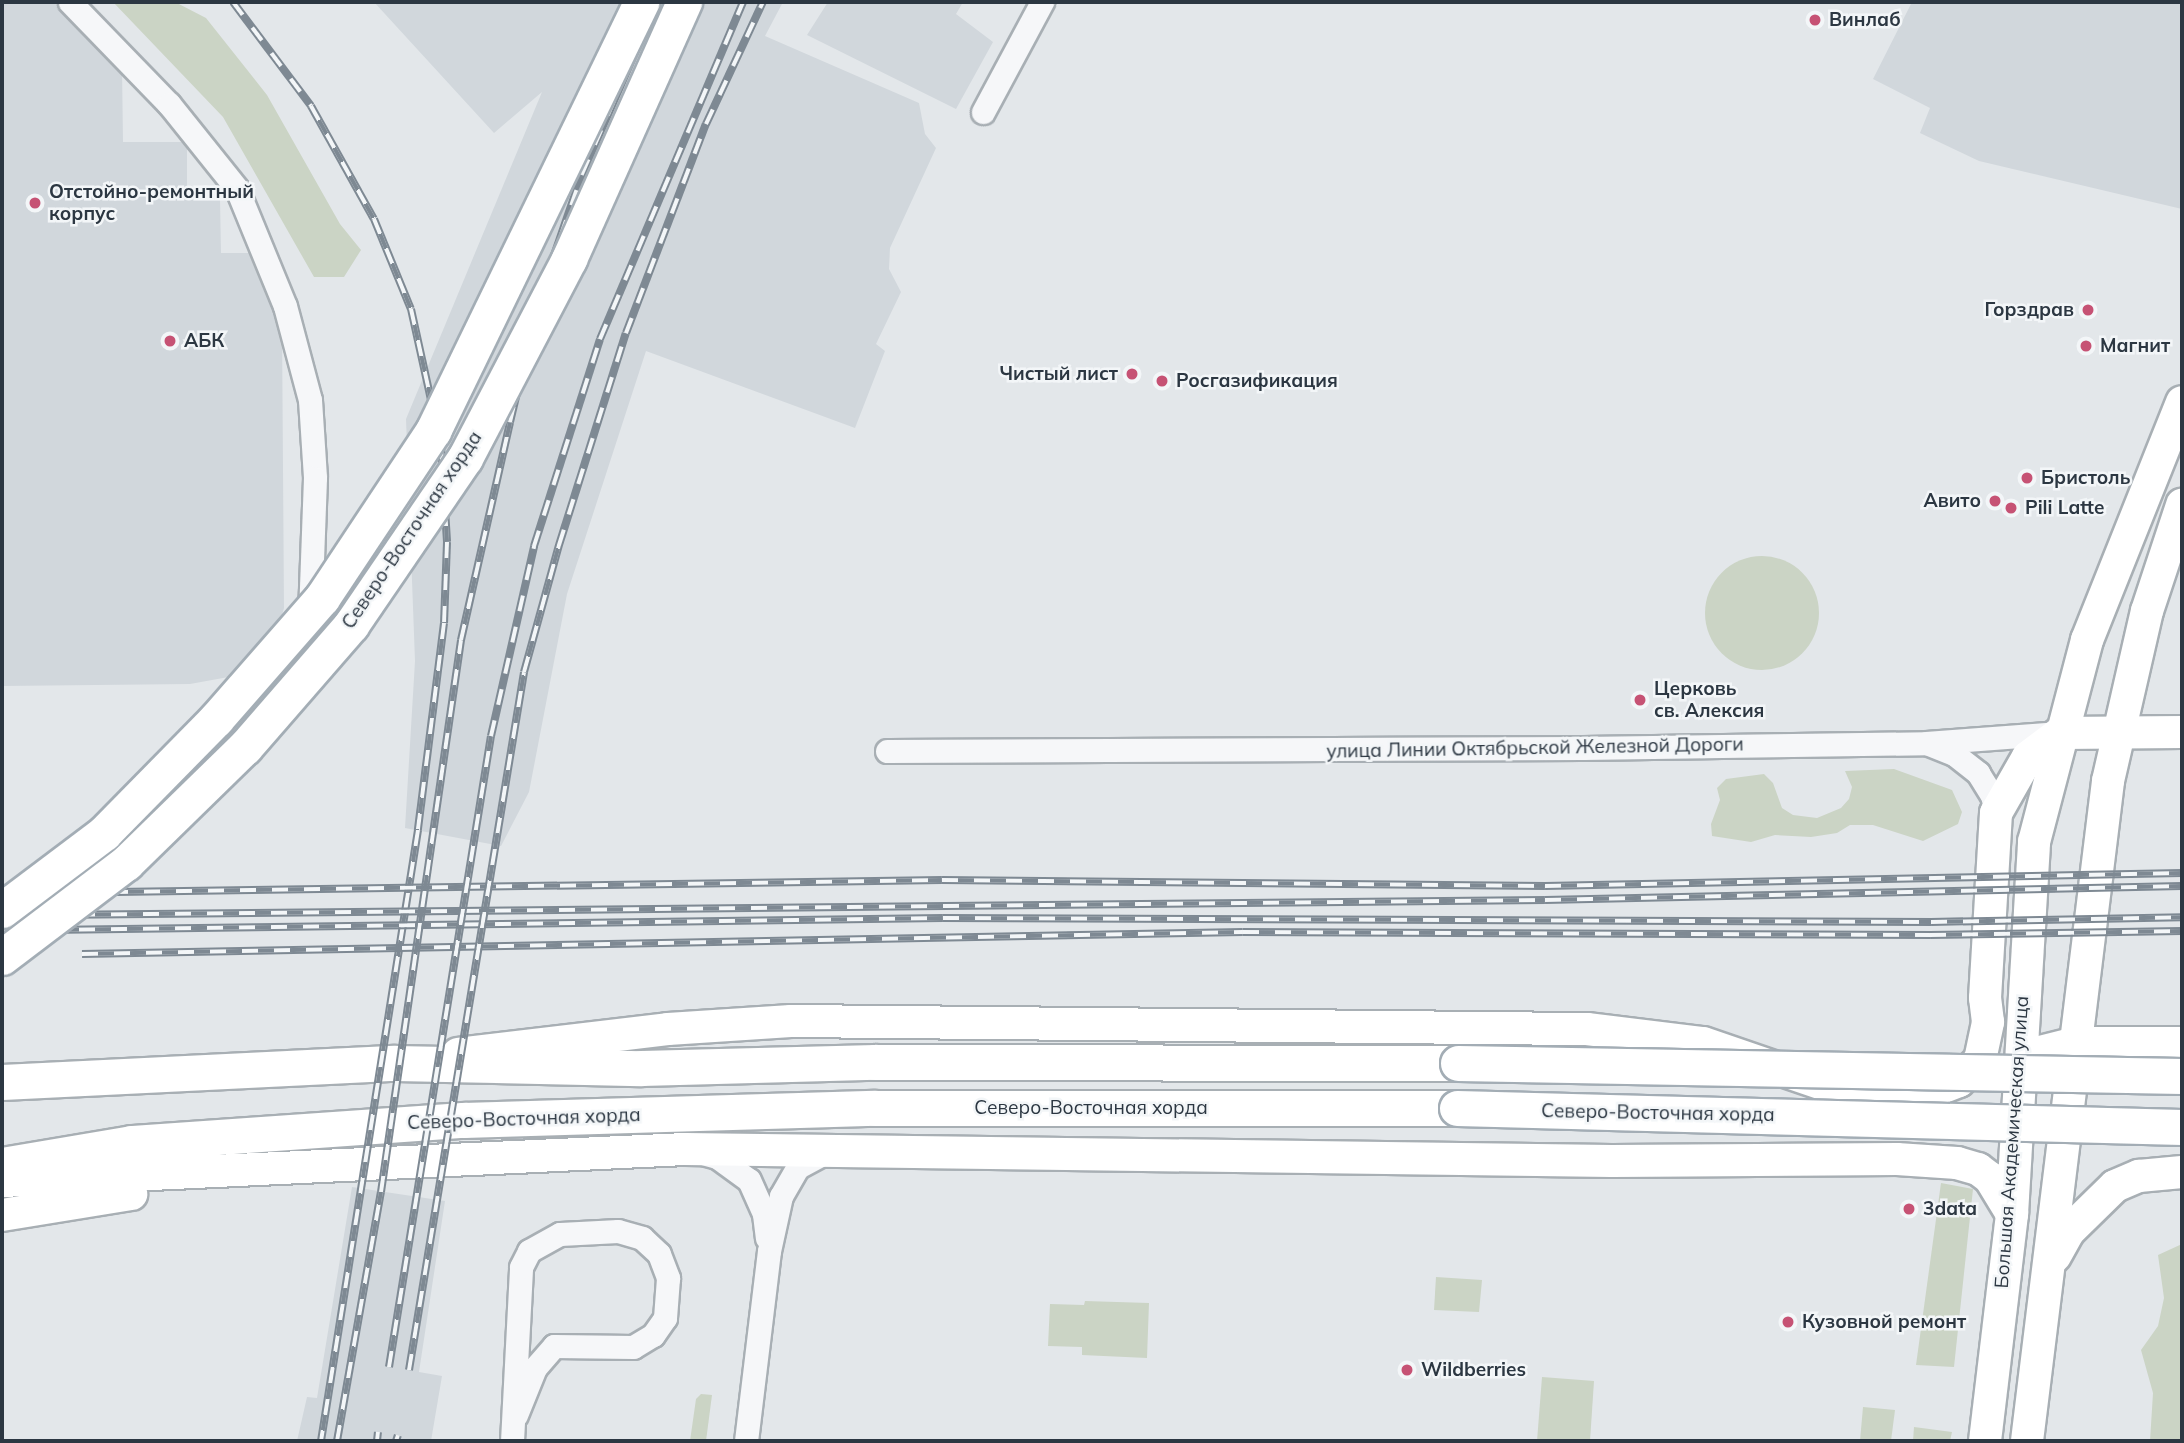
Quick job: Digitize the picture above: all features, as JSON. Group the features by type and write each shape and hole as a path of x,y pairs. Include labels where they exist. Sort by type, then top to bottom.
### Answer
{"main road":[{"name":"Северо-Восточная хорда","path":"2,910 104,833 216,719 322,598 433,431 641,2"},
{"name":"Северо-Восточная хорда","path":"2,957 126,863 245,747 351,625 465,458 569,259 684,2"},
{"name":"Большая Академическая улица","path":"1985,1441 2012,1214 2018,1065 2034,842 2060,733 2087,640 2182,402"},
{"path":"2027,1441 2052,1260 2098,850 2118,731 2147,611 2182,505"},
{"name":"улица Линии Октябрьской Железной Дороги","path":"2060,733 2182,732"},
{"path":"395,1063 565,1039 791,1021 1587,1029 1703,1043 1846,1092 1915,1098 1938,1093 1971,1072 1980,1060 1988,1022 1985,998 1996,813 2028,757 2060,733"},
{"path":"2018,1065 2032,1054 2076,1043 2182,1042"},
{"path":"2,1082 395,1063 641,1068 875,1062 1458,1062 2182,1076"},
{"name":"Северо-Восточная хорда","path":"2,1165 132,1143 463,1120 875,1108 1457,1108 2182,1126"},
{"path":"2,1181 685,1149 1612,1161 1897,1159 1957,1163 1978,1169 1990,1178 2012,1214"},
{"path":"2,1215 315,1166"},
{"path":"2052,1260 2075,1225 2115,1186 2139,1176 2182,1172"}],"street":[{"path":"70,2 169,104 237,189 285,306 310,400 315,478 308,671"},
{"path":"983,112 1042,2"},
{"name":"улица Линии Октябрьской Железной Дороги","path":"887,751 1100,753 1926,743 2060,733"},
{"path":"1926,743 1954,754 1978,773 1992,795 1996,813"},
{"path":"1988,1022 2014,1146"},
{"path":"685,1149 717,1157 749,1180 764,1214 769,1251"},
{"path":"746,1441 769,1251 789,1180 808,1157 832,1150"},
{"path":"512,1441 516,1415 517,1316 522,1268 528,1251 560,1234 618,1231 642,1238 659,1254 668,1279 665,1318 653,1335 633,1347 554,1346 535,1368 516,1415"}],"shaded area":[{"path":"2,2 58,2 122,68 123,142 187,142 187,194 196,194 196,199 220,199 221,253 258,253 282,327 284,608 277,632 245,674 190,684 2,686"},
{"path":"374,2 783,2 765,36 919,103 925,134 936,148 890,248 889,269 901,292 876,344 885,351 855,428 646,351 567,594 529,792 501,846 405,828 415,661 406,419 542,92 494,133"},
{"path":"828,2 963,2 956,14 993,42 956,109 807,35"},
{"path":"1912,2 2182,2 2182,209 1979,161 1920,133 1930,108 1873,79"},
{"path":"352,1187 445,1201 419,1372 442,1376 431,1441 297,1441 307,1397 317,1398"}],"green space":[{"path":"113,2 175,2 206,18 267,95 340,224 361,250 344,277 314,277 223,117"},
{"path":"1762,556 1784,561 1802,573 1814,591 1819,613 1814,635 1802,653 1784,665 1762,670 1740,665 1722,653 1710,635 1705,613 1710,591 1722,573 1740,561"},
{"path":"1894,769 1952,790 1962,812 1958,824 1923,841 1873,825 1850,825 1837,833 1811,837 1775,835 1751,842 1712,836 1711,824 1720,800 1717,788 1726,779 1764,774 1773,783 1782,808 1793,815 1817,818 1841,808 1849,799 1852,787 1845,771"},
{"path":"1941,1183 1973,1189 1954,1367 1916,1365"},
{"path":"2182,1244 2182,1441 2150,1441 2153,1393 2141,1350 2158,1326 2164,1298 2158,1255"},
{"path":"1436,1277 1482,1280 1479,1312 1434,1310"},
{"path":"1085,1301 1149,1303 1147,1358 1082,1355 1082,1347 1048,1346 1050,1304 1084,1305"},
{"path":"1542,1377 1594,1381 1590,1441 1537,1441"},
{"path":"701,1394 712,1395 706,1441 690,1441 696,1399"},
{"path":"1863,1407 1895,1410 1891,1441 1860,1441"},
{"path":"1914,1427 1952,1432 1950,1441 1913,1441"}],"railway":[{"path":"233,2 311,106 374,219 411,309 441,446 447,542 444,623 418,830 321,1441"},
{"path":"337,1441 381,1192 461,640 540,296 582,174 657,2"},
{"path":"389,1367 491,736 534,546 600,339 743,2"},
{"path":"409,1370 524,672 559,545 626,333 706,124 763,2"},
{"path":"48,893 942,880 1545,886 2182,873"},
{"path":"47,915 1545,900 2182,886"},
{"path":"47,930 943,918 1931,922 2182,917"},
{"path":"82,954 1243,932 1930,935 2182,931"},
{"path":"377,1441 378,1432"},
{"path":"396,1441 398,1435"}],"place":[{"name":"Винлаб","path":"1815,20"},
{"name":"Отстойно-ремонтный корпус","path":"35,203"},
{"name":"Горздрав","path":"2088,310"},
{"name":"АБК","path":"170,341"},
{"name":"Магнит","path":"2086,346"},
{"name":"Чистый лист","path":"1132,374"},
{"name":"Росгазификация","path":"1162,381"},
{"name":"Бристоль","path":"2027,478"},
{"name":"Авито","path":"1995,501"},
{"name":"Pili Latte","path":"2011,508"},
{"name":"Церковь св. Алексия","path":"1640,700"},
{"name":"3data","path":"1909,1209"},
{"name":"Кузовной ремонт","path":"1788,1322"},
{"name":"Wildberries","path":"1407,1370"}]}
